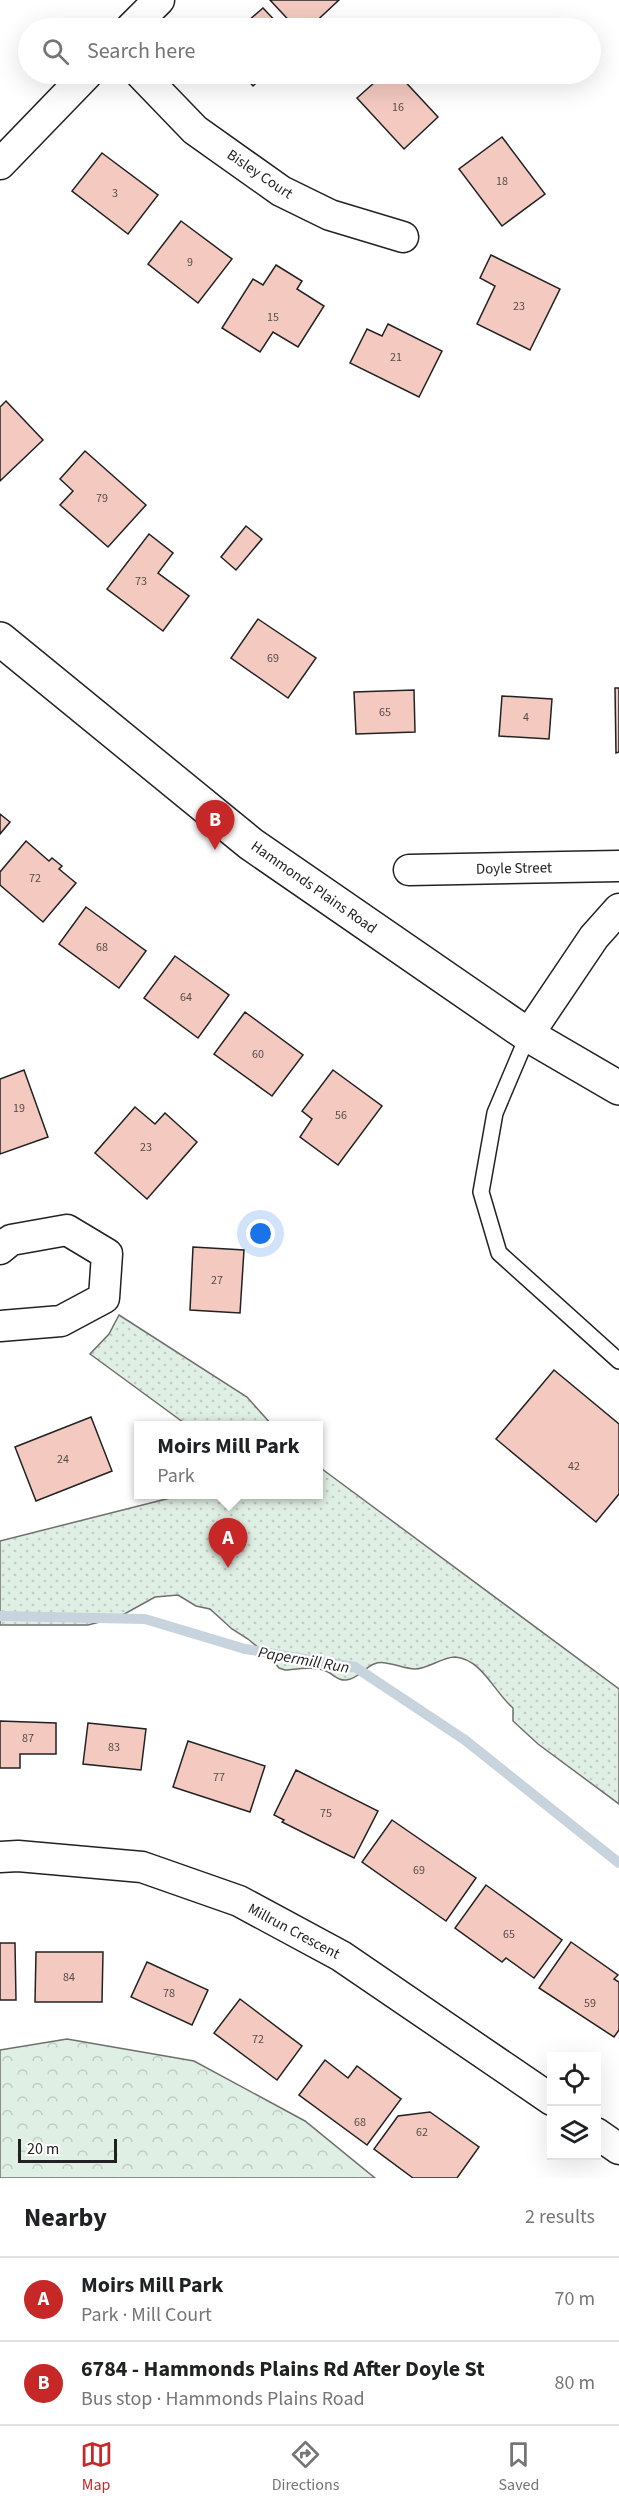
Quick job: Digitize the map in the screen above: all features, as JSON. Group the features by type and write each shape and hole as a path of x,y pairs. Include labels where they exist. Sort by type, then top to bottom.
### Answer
{"main road":[{"name":"Hammonds Plains Road","path":"0,639 251,844 528,1035 619,1088"}],"street":[{"path":"141,18 159,0"},
{"path":"0,164 77,84"},
{"name":"Bisley Court","path":"151,84 195,130 281,191 330,214 403,237"},
{"name":"Doyle Street","path":"409,870 619,866"},
{"path":"528,1035 594,937 619,909"},
{"path":"0,1249 11,1240 67,1230 107,1254 104,1298 61,1322 0,1326"},
{"name":"Millrun Crescent","path":"0,1857 18,1856 142,1867 239,1901 341,1956 547,2097"},
{"path":"601,2136 619,2149"}],"lane":[{"path":"528,1035 495,1113 481,1192 499,1253 619,1361"}],"green space":[{"path":"119,1315 247,1397 268,1421 182,1421 90,1354 109,1334"},
{"path":"323,1470 619,1689 619,1804 538,1744 513,1721 513,1708 480,1670 464,1659 450,1658 415,1669 379,1663 370,1666 354,1678 346,1680 316,1669 285,1670 279,1668 272,1659 210,1609 196,1606 178,1595 155,1597 119,1617 88,1625 0,1625 0,1541 166,1499 323,1499"},
{"path":"67,2039 194,2061 305,2121 375,2178 0,2178 0,2050"}],"building":[{"path":"270,0 339,0 320,18 287,18"},
{"path":"263,8 272,18 252,18"},
{"path":"373,84 407,84 438,117 404,149 357,98"},
{"path":"502,137 545,194 502,226 459,169"},
{"path":"102,153 158,195 128,234 72,191"},
{"path":"181,221 232,259 198,303 148,264"},
{"path":"491,255 560,289 530,350 477,324 495,286 480,278"},
{"path":"276,265 302,281 297,289 324,306 298,347 273,332 260,352 222,328 253,279 263,285"},
{"path":"388,324 442,351 419,397 350,363 367,329 382,336"},
{"path":"6,401 43,440 0,481 0,407"},
{"path":"85,451 146,505 108,547 60,505 73,491 60,479"},
{"path":"246,526 262,539 236,570 221,557"},
{"path":"149,534 173,553 158,573 189,596 163,631 107,589"},
{"path":"258,619 316,658 288,698 231,658"},
{"path":"615,688 619,688 619,752 616,753"},
{"path":"414,690 415,732 356,734 354,692"},
{"path":"502,696 552,699 549,739 499,736"},
{"path":"0,814 10,822 0,834"},
{"path":"26,841 49,861 52,858 62,866 59,869 76,883 43,922 0,885 0,872"},
{"path":"86,907 146,951 119,988 59,944"},
{"path":"175,956 229,995 198,1038 144,998"},
{"path":"245,1012 303,1055 272,1096 214,1054"},
{"path":"24,1070 48,1137 0,1154 0,1079"},
{"path":"333,1070 382,1106 338,1165 300,1137 312,1119 302,1111"},
{"path":"135,1107 155,1124 165,1113 197,1142 147,1199 95,1153"},
{"path":"193,1247 244,1250 240,1313 190,1310"},
{"path":"554,1370 619,1424 619,1494 596,1522 496,1439"},
{"path":"91,1417 112,1471 36,1501 15,1447"},
{"path":"0,1721 56,1723 56,1754 20,1754 20,1768 0,1768"},
{"path":"88,1723 146,1729 141,1770 83,1764"},
{"path":"188,1741 265,1766 250,1812 173,1787"},
{"path":"296,1770 378,1811 354,1858 282,1822 284,1820 274,1815"},
{"path":"392,1820 476,1878 446,1921 362,1862"},
{"path":"486,1885 562,1940 534,1978 506,1958 502,1962 455,1928"},
{"path":"571,1942 618,1975 614,1979 619,1982 619,2030 614,2037 539,1988"},
{"path":"0,1943 15,1943 16,2000 0,2000"},
{"path":"36,1952 103,1952 102,2002 35,2002"},
{"path":"147,1962 208,1990 192,2025 131,1997"},
{"path":"240,1999 302,2046 277,2080 214,2033"},
{"path":"325,2060 348,2078 357,2066 401,2099 367,2145 299,2095"},
{"path":"430,2112 479,2147 457,2178 413,2178 374,2149 398,2116"}],"waterway":[{"name":"Papermill Run","path":"0,1616 145,1619 245,1649 355,1667 465,1740 619,1863"}],"place":[{"name":"6784 - Hammonds Plains Rd After Doyle St","path":"215,850"},
{"name":"Moirs Mill Park","path":"228,1568"}]}
